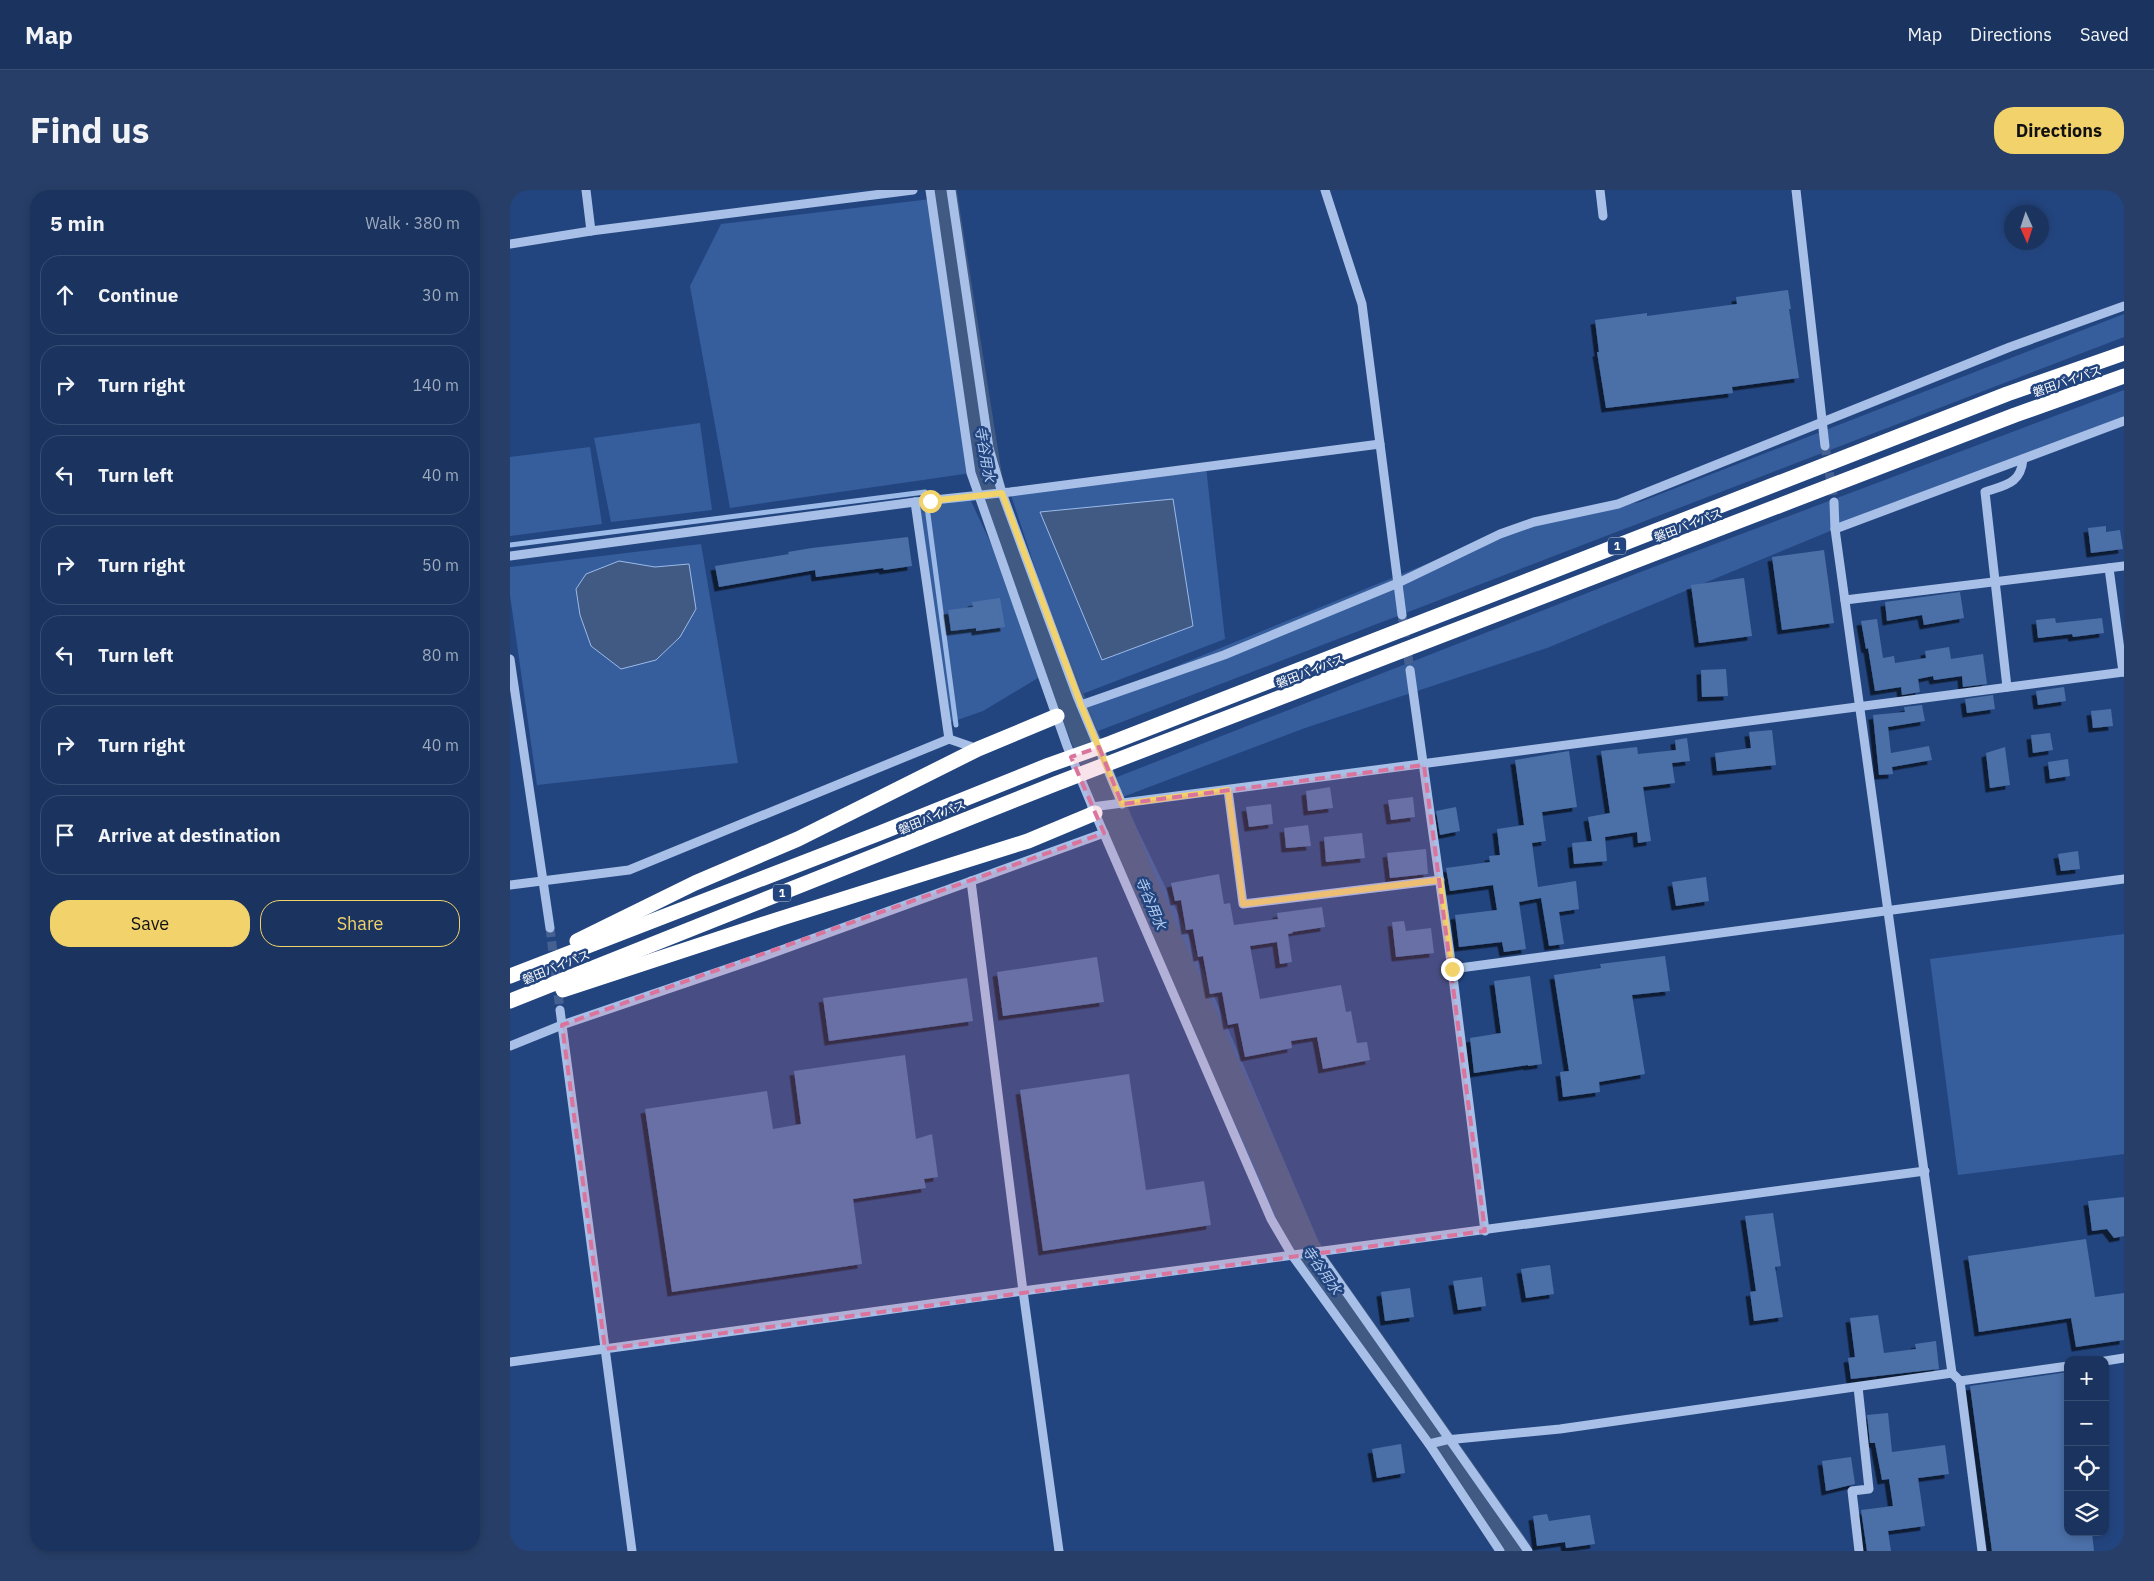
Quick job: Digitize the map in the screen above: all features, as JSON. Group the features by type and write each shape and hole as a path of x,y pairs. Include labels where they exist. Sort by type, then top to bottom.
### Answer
{"highway":[{"name":"磐田バイパス","path":"510,974 880,834 1049,764 1111,743 2007,394 2124,353"},
{"name":"磐田バイパス","path":"510,1003 1055,784 2015,415 2124,376"},
{"path":"510,974 695,883 798,839 978,749 1057,716"},
{"path":"510,1003 578,986 789,916 1028,841 1097,809"}],"street":[{"path":"586,190 591,231"},
{"path":"510,244 591,231 913,190"},
{"path":"930,190 971,473 983,496 1067,746 1097,809 1104,834 1272,1219 1431,1444 1500,1551"},
{"path":"951,190 989,448 1000,493 1120,804"},
{"path":"1326,190 1362,304 1402,616"},
{"path":"1600,190 1603,216"},
{"path":"1796,190 1824,446"},
{"path":"1081,705 1224,655 1398,583 1500,534 1534,522 1618,504 2010,347 2124,306"},
{"path":"1836,529 2124,421"},
{"path":"510,556 916,502 983,496 1380,444"},
{"path":"2007,687 1984,492 2013,482 2022,469 2023,458"},
{"path":"916,502 949,739"},
{"path":"1834,502 1845,600 1952,1374 1960,1381 1982,1551"},
{"path":"1845,600 2124,566"},
{"path":"1097,809 1120,804 2123,672 2109,568"},
{"path":"510,659 550,928"},
{"path":"1410,670 1452,969 1485,1230"},
{"path":"510,885 629,870 949,739 978,749"},
{"path":"1228,790 1243,904 1440,880"},
{"path":"510,1046 562,1025 759,958 1104,834"},
{"path":"1452,969 2124,880"},
{"path":"971,881 1023,1291 1059,1551"},
{"path":"560,1010 632,1551"},
{"path":"510,1362 1023,1291 1924,1172"},
{"path":"1317,1252 1528,1551"},
{"path":"2109,1360 2124,1358"},
{"path":"1960,1381 2064,1367"},
{"path":"1431,1444 1448,1440 1560,1429 1952,1374"},
{"path":"1858,1387 1869,1489 1852,1491 1859,1551"}],"highlighted area":[{"path":"1099,747 1122,804 1424,765 1485,1231 605,1349 562,1025 1104,833 1071,757"}],"shaded area":[{"path":"931,199 971,473 730,508 690,286 721,224"},
{"path":"2124,314 2124,337 1093,733 1081,705 1500,534 1569,514 1640,502"},
{"path":"2124,390 2124,421 1835,529 1547,648 1305,728 1120,798 1112,779 1651,568"},
{"path":"700,423 712,510 611,522 594,438"},
{"path":"590,447 602,524 510,536 510,457"},
{"path":"1206,467 1225,639 1077,696 1010,492"},
{"path":"969,497 1014,593 1043,675 983,711 946,724 915,502"},
{"path":"1173,499 1193,626 1102,660 1040,512"},
{"path":"701,544 738,763 537,785 510,595 510,567"},
{"path":"619,561 655,567 689,564 696,609 680,637 656,660 621,669 591,646 580,615 576,589 586,574"},
{"path":"1132,818 1186,930 1323,1252 1528,1551 1500,1551 1292,1255 1264,1201 1104,834"},
{"path":"2124,934 2124,1154 1958,1175 1930,959"}],"building":[{"path":"1788,290 1799,378 1732,387 1733,393 1606,408 1597,352 1599,352 1595,320 1647,313 1647,316 1737,304 1736,297"},
{"path":"2106,526 2106,532 2120,530 2123,549 2091,553 2088,528"},
{"path":"908,537 912,566 816,577 815,570 719,587 715,566 789,554 788,552 812,548"},
{"path":"1824,550 1834,623 1782,630 1772,557"},
{"path":"1744,578 1752,636 1699,643 1691,585"},
{"path":"1960,592 1964,618 1924,625 1922,615 1887,621 1885,602"},
{"path":"1000,598 1005,627 976,631 976,628 951,631 948,610 973,607 972,602"},
{"path":"2055,618 2056,623 2102,618 2104,633 2073,637 2072,634 2038,638 2036,620"},
{"path":"1877,619 1883,658 1894,656 1895,663 1926,658 1925,651 1949,647 1951,659 1983,654 1987,684 1963,687 1962,676 1934,680 1933,676 1918,679 1920,692 1902,695 1901,687 1875,691 1868,648 1866,649 1861,621"},
{"path":"1726,669 1728,696 1702,697 1701,670"},
{"path":"2064,687 2066,701 2038,705 2036,691"},
{"path":"1993,695 1995,709 1967,713 1965,699"},
{"path":"1922,705 1925,721 1888,727 1891,753 1929,746 1932,760 1892,767 1893,774 1879,775 1873,715 1905,712 1904,707"},
{"path":"2111,709 2113,726 2093,728 2091,711"},
{"path":"1772,730 1776,765 1717,771 1715,753 1751,748 1749,732"},
{"path":"2050,733 2053,750 2033,753 2031,735"},
{"path":"1687,738 1690,761 1672,763 1675,783 1643,787 1651,841 1638,843 1637,832 1605,837 1607,861 1574,864 1572,843 1592,841 1588,817 1610,813 1601,751 1637,747 1638,754 1676,750 1675,740"},
{"path":"2005,747 2010,785 1990,788 1986,753"},
{"path":"1569,751 1577,807 1542,812 1546,841 1532,843 1538,887 1576,881 1579,909 1559,912 1564,944 1549,946 1541,898 1519,902 1526,949 1504,952 1502,942 1459,947 1455,915 1497,910 1493,885 1450,891 1446,868 1490,862 1489,856 1500,855 1497,829 1524,825 1515,760"},
{"path":"2068,759 2070,776 2050,779 2048,762"},
{"path":"1330,787 1333,808 1308,811 1306,791"},
{"path":"1413,797 1415,817 1391,820 1388,800"},
{"path":"1271,804 1273,824 1249,827 1246,807"},
{"path":"1456,807 1460,831 1440,835 1436,811"},
{"path":"1308,825 1311,846 1286,848 1284,828"},
{"path":"1362,833 1365,858 1326,862 1324,837"},
{"path":"1426,849 1428,874 1390,878 1387,853"},
{"path":"2078,851 2080,869 2061,871 2058,854"},
{"path":"1219,874 1224,904 1230,903 1234,925 1278,919 1277,913 1322,907 1325,927 1288,934 1292,962 1280,964 1277,942 1250,946 1260,999 1341,985 1346,1012 1351,1011 1357,1043 1367,1042 1370,1060 1323,1069 1317,1037 1291,1041 1292,1048 1245,1057 1238,1023 1228,1025 1222,992 1210,994 1203,956 1198,957 1193,929 1186,930 1181,900 1175,901 1171,883"},
{"path":"1706,877 1709,901 1676,906 1672,882"},
{"path":"1404,921 1406,931 1431,928 1434,953 1396,957 1392,922"},
{"path":"1665,956 1670,991 1632,995 1645,1074 1599,1082 1600,1092 1563,1097 1560,1072 1569,1071 1554,975 1601,968 1600,964"},
{"path":"1097,957 1104,1002 1003,1016 997,972"},
{"path":"1530,976 1542,1064 1474,1073 1470,1038 1501,1033 1494,981"},
{"path":"967,978 973,1021 829,1041 823,998"},
{"path":"905,1055 916,1139 932,1134 938,1177 924,1179 926,1188 853,1199 862,1264 672,1292 645,1109 767,1091 773,1129 801,1124 794,1071"},
{"path":"1129,1074 1146,1190 1204,1181 1211,1225 1043,1251 1020,1090"},
{"path":"2124,1197 2124,1236 2114,1238 2107,1229 2092,1231 2088,1201"},
{"path":"1773,1213 1781,1266 1775,1267 1783,1317 1754,1321 1750,1292 1756,1291 1745,1216"},
{"path":"2086,1239 2095,1297 2124,1293 2124,1340 2076,1347 2071,1318 1979,1332 1968,1256"},
{"path":"1550,1265 1554,1294 1526,1298 1521,1269"},
{"path":"1482,1277 1486,1306 1458,1310 1453,1281"},
{"path":"1410,1288 1414,1317 1385,1321 1381,1292"},
{"path":"1878,1315 1884,1353 1916,1349 1915,1344 1936,1341 1939,1369 1851,1379 1848,1358 1855,1357 1850,1318"},
{"path":"2064,1373 2064,1536 2092,1536 2094,1551 1992,1551 1970,1386"},
{"path":"1888,1413 1892,1452 1945,1445 1949,1474 1918,1478 1925,1526 1888,1531 1891,1551 1867,1551 1861,1510 1893,1506 1889,1479 1882,1480 1875,1443 1870,1443 1867,1415"},
{"path":"1401,1444 1405,1473 1377,1478 1372,1449"},
{"path":"1851,1457 1855,1484 1826,1491 1822,1461"},
{"path":"1547,1514 1549,1521 1590,1515 1595,1544 1566,1548 1565,1542 1537,1546 1533,1516"}],"waterway":[{"name":"寺谷用水","path":"942,190 988,479 1001,523 1146,893 1267,1158 1303,1243 1315,1264 1517,1551"},
{"path":"510,545 925,492 956,725"}],"tunnel":[{"path":"1825,446 1834,502"},
{"path":"1402,615 1410,670"},
{"path":"550,928 560,1010"}],"route":[{"path":"930,501 1002,493 1081,705 1122,804 1228,790 1243,904 1440,880 1452,969"}]}
